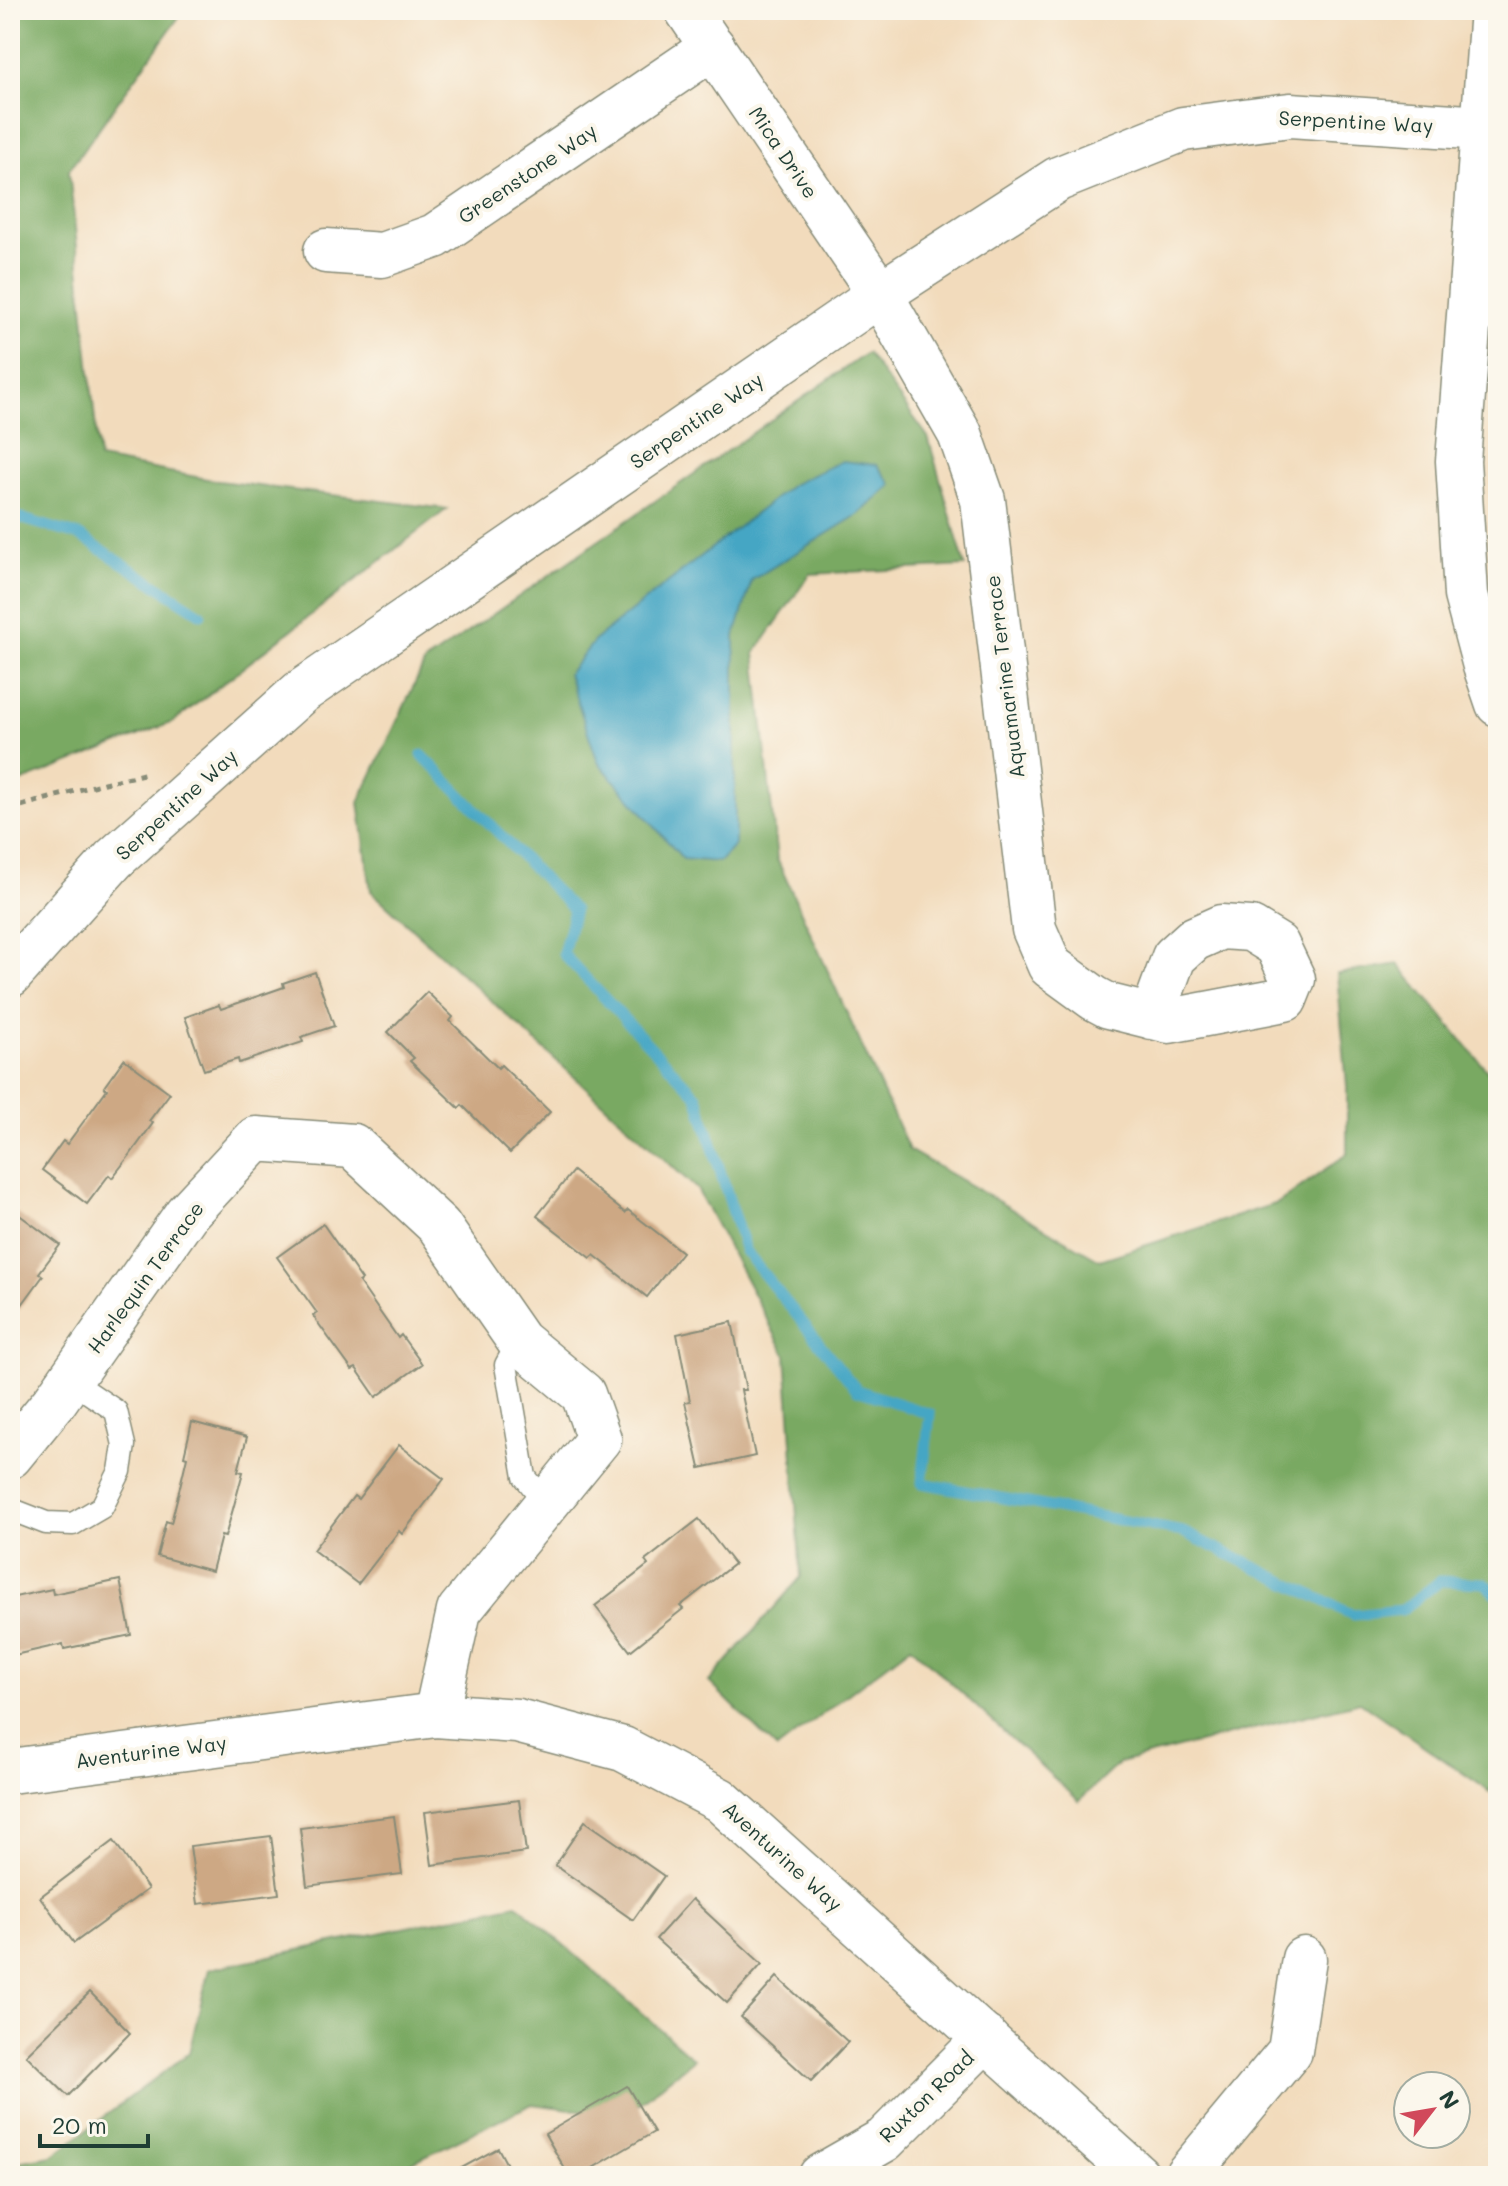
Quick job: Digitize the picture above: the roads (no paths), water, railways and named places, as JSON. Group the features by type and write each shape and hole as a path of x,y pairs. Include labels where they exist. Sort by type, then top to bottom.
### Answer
{"street":[{"name":"Mica Drive","path":"687,10 880,294"},
{"path":"1492,10 1491,128 1458,461 1466,595 1498,704"},
{"name":"Greenstone Way","path":"326,251 382,255 435,236 713,47"},
{"name":"Serpentine Way","path":"10,975 114,859 301,692 880,294 1058,179 1183,129 1290,115 1491,128"},
{"name":"Aquamarine Terrace","path":"880,294 960,434 983,500 1034,929 1050,966 1109,1006 1152,1017"},
{"name":"Harlequin Terrace","path":"10,1456 55,1401 187,1213 256,1139 353,1146 439,1226 519,1341 583,1394 599,1439 459,1611 436,1715"},
{"name":"Aventurine Way","path":"10,1771 436,1715 517,1721 623,1749 720,1800 1138,2176"},
{"path":"1186,2176 1290,2051 1304,1959"},
{"name":"Ruxton Road","path":"821,2176 884,2140 986,2038"}],"lane":[{"path":"519,1341 506,1365 525,1477 546,1503"},
{"path":"10,1509 46,1523 73,1524 102,1507 120,1471 124,1445 116,1411 70,1380"}],"water":[{"path":"842,461 877,465 892,485 859,514 752,580 735,636 735,845 719,862 683,859 598,762 568,674 596,639 793,484"}],"waterway":[{"path":"10,515 80,536 201,614"},
{"path":"422,755 574,910 563,954 697,1096 745,1251 857,1390 930,1414 922,1483 1183,1532 1353,1615 1402,1610 1440,1581 1485,1583 1498,1596"}]}
